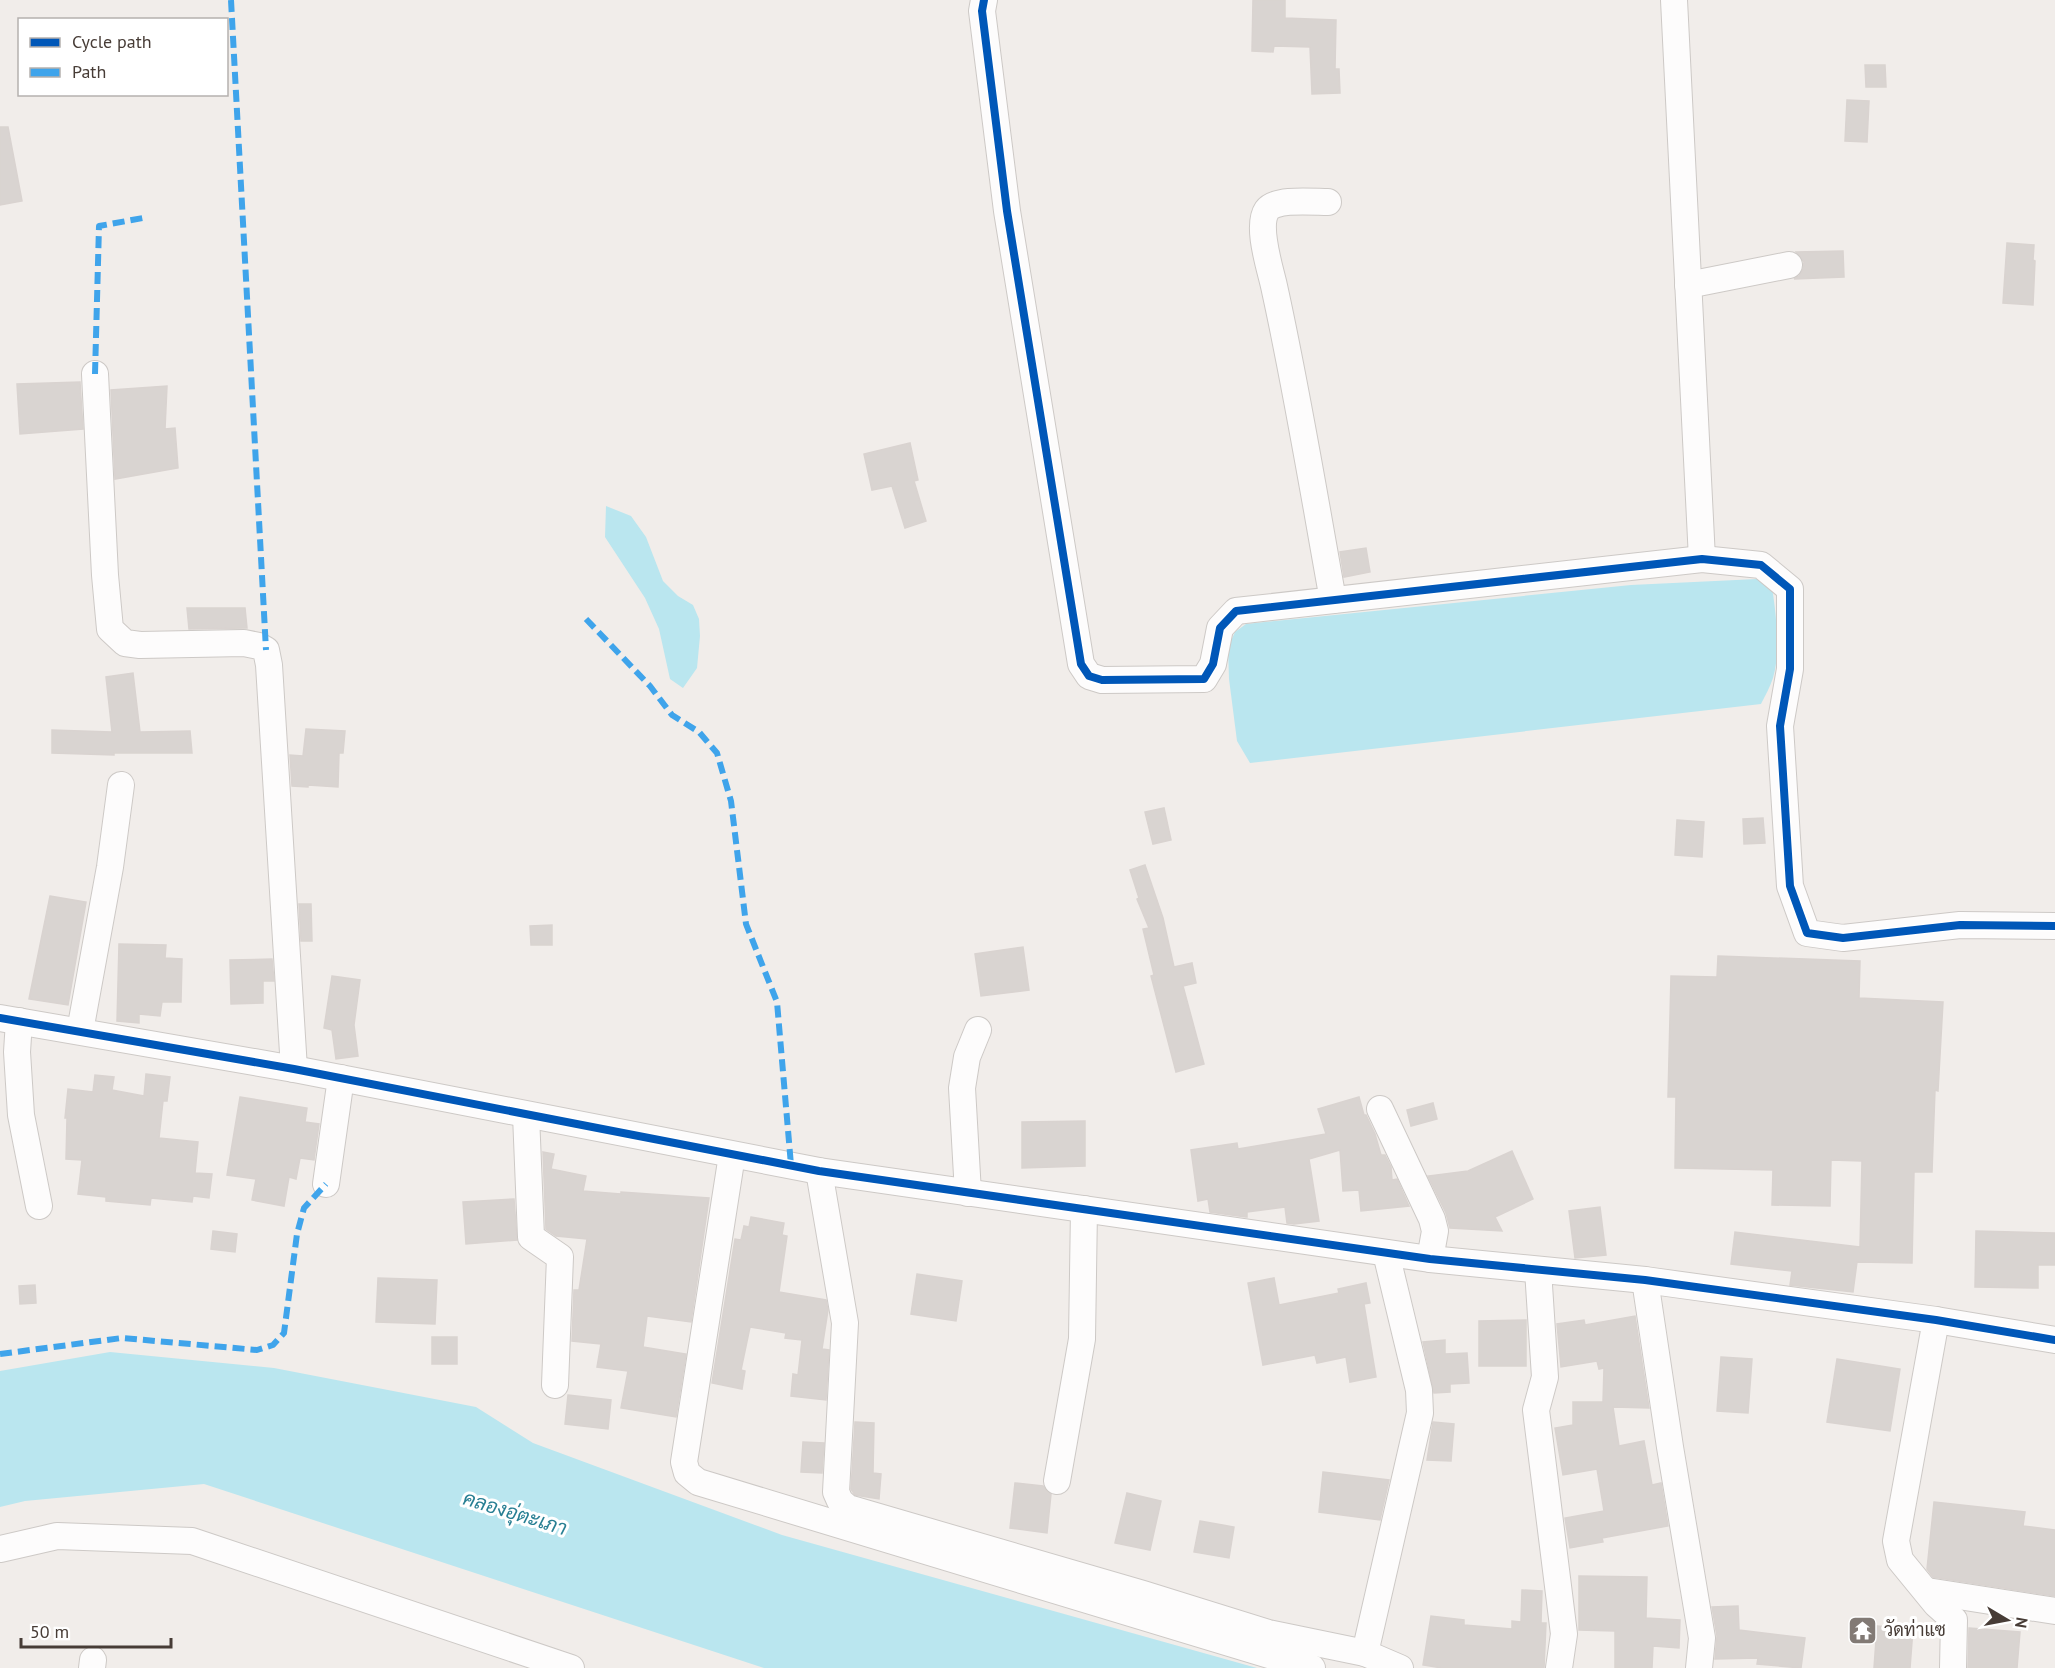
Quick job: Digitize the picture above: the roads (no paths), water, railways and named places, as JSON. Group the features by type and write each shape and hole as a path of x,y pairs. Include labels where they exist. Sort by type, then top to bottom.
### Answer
{"street":[{"path":"984,0 982,11 1007,211 1081,664 1089,676 1102,680 1204,679 1213,664 1220,628 1236,611 1702,559 1761,566 1790,589 1790,669 1780,726 1790,886 1807,933 1843,938 1960,925 2055,926"},
{"path":"1674,0 1702,559"},
{"path":"1329,202 1296,202 1269,207 1265,214 1263,236 1286,337 1333,600"},
{"path":"1688,285 1789,265"},
{"path":"95,374 105,575 110,629 125,643 140,645 244,643 266,650 269,665 294,1069"},
{"path":"80,1031 110,867 121,785"},
{"path":"39,1206 21,1115 17,1052 9,1019 294,1069 819,1171 1386,1253 1645,1280 1936,1320 2055,1340"},
{"path":"968,1193 962,1088 967,1057 978,1030"},
{"path":"326,1184 340,1078"},
{"path":"1380,1109 1432,1219 1435,1231 1430,1259"},
{"path":"526,1115 531,1237 560,1257 555,1385"},
{"path":"732,1155 684,1462 687,1473 698,1482 1312,1668"},
{"path":"819,1171 845,1323 836,1492 840,1501 848,1508 1268,1633 1365,1653 1400,1668"},
{"path":"1058,1481 1082,1339 1084,1209"},
{"path":"1365,1653 1420,1413 1419,1390 1386,1253"},
{"path":"1538,1270 1545,1377 1536,1410 1564,1634 1558,1668"},
{"path":"1645,1280 1702,1638 1699,1668"},
{"path":"1936,1320 1896,1541 1900,1560 1936,1604 1954,1620 1953,1668"},
{"path":"0,1549 57,1536 192,1541 571,1668"},
{"path":"1927,1591 2055,1611"}],"water":[{"path":"606,506 631,516 646,537 663,581 678,596 693,605 699,619 697,668 683,688 670,679 659,629 645,598 605,537"},
{"path":"1757,579 1772,587 1777,633 1775,668 1772,681 1761,704 1250,763 1237,741 1229,679 1228,647 1235,632 1246,624 1631,585"},
{"name":"คลองอุ่ตะเภา","path":"110,1352 274,1368 476,1407 533,1443 782,1535 1257,1668 764,1668 204,1484 25,1501 0,1507 0,1371"}],"place":[{"name":"วัดท่าแซ","path":"1863,1630"}]}
